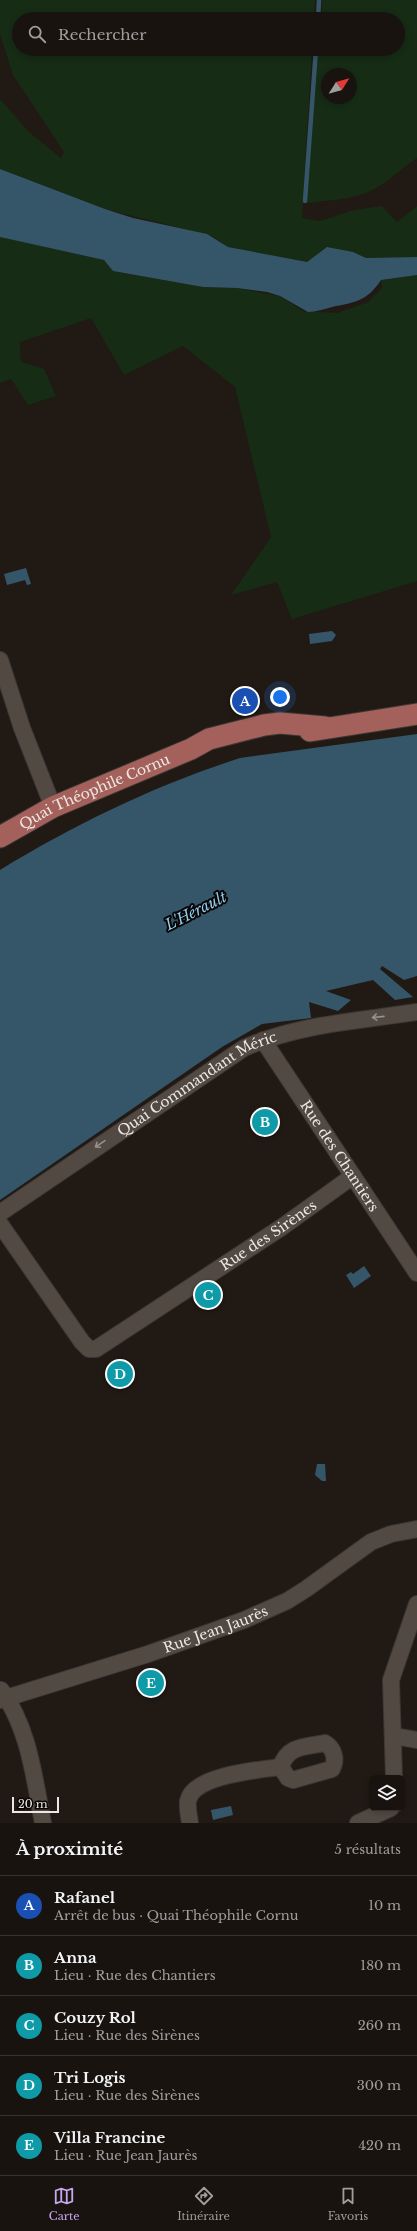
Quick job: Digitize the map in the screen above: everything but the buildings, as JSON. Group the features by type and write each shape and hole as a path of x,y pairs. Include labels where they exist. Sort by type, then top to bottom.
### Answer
{"main road":[{"name":"Quai Théophile Cornu","path":"0,837 53,808 191,750 209,739 264,725 280,723 325,727 417,714"}],"street":[{"path":"0,660 22,728 53,808"},
{"name":"Quai Commandant Méric","path":"0,1213 244,1048 263,1040 332,1022 417,1012"},
{"name":"Rue des Chantiers","path":"263,1040 417,1273"},
{"name":"Rue des Sirènes","path":"0,1224 82,1342 89,1349 96,1349 282,1227 353,1176"},
{"name":"Rue Jean Jaurès","path":"2,1696 148,1654 244,1620 287,1601 371,1542 391,1534 417,1529"},
{"path":"394,1775 394,1736 391,1680 417,1604"},
{"path":"2,1696 12,1704 29,1751 43,1823"},
{"path":"394,1736 417,1740"},
{"path":"190,1823 188,1800 192,1792 202,1783 281,1766"},
{"path":"358,1823 384,1811"}],"green space":[{"path":"0,0 315,0 314,12 12,12 12,56 312,56 302,218 320,221 354,210 382,206 397,222 417,206 417,257 366,258 353,252 327,247 307,262 228,247 212,236 105,209 0,169 0,99 29,132 61,158 64,152 13,75 0,34"},
{"path":"322,0 417,0 417,158 380,186 366,193 341,199 307,203 318,56 405,56 405,12 321,12"},
{"path":"0,237 104,260 113,271 203,287 237,288 280,296 303,311 337,313 368,302 382,288 381,280 417,275 417,581 292,619 277,582 231,595 271,537 235,387 183,346 124,375 91,318 20,342 21,362 44,369 56,396 28,405 11,379 0,383"}],"water":[{"path":"0,169 105,209 133,218 207,234 228,247 307,262 327,247 353,252 366,258 417,257 417,275 381,280 371,292 360,300 308,312 280,296 267,292 237,288 203,287 113,271 104,260 0,237"},
{"path":"26,568 31,584 27,585 25,580 7,585 4,574"},
{"path":"332,631 336,635 332,641 310,644 309,634"},
{"name":"L'Hérault","path":"417,734 417,976 404,980 382,966 380,969 413,997 395,1000 373,980 326,991 351,1000 338,1011 309,1002 311,1018 262,1024 222,1047 0,1200 0,870 87,821 147,793 178,780 240,758"},
{"path":"364,1266 371,1276 354,1288 346,1275 351,1272 353,1274"},
{"path":"317,1464 325,1464 326,1481 322,1481 315,1475"},
{"path":"231,1806 233,1815 213,1820 211,1810"}],"waterway":[{"path":"318,12 319,0"},
{"path":"305,201 315,56"}],"place":[{"name":"Rafanel","path":"245,701"},
{"name":"Anna","path":"265,1122"},
{"name":"Couzy Rol","path":"208,1295"},
{"name":"Tri Logis","path":"120,1374"},
{"name":"Villa Francine","path":"151,1683"}]}
